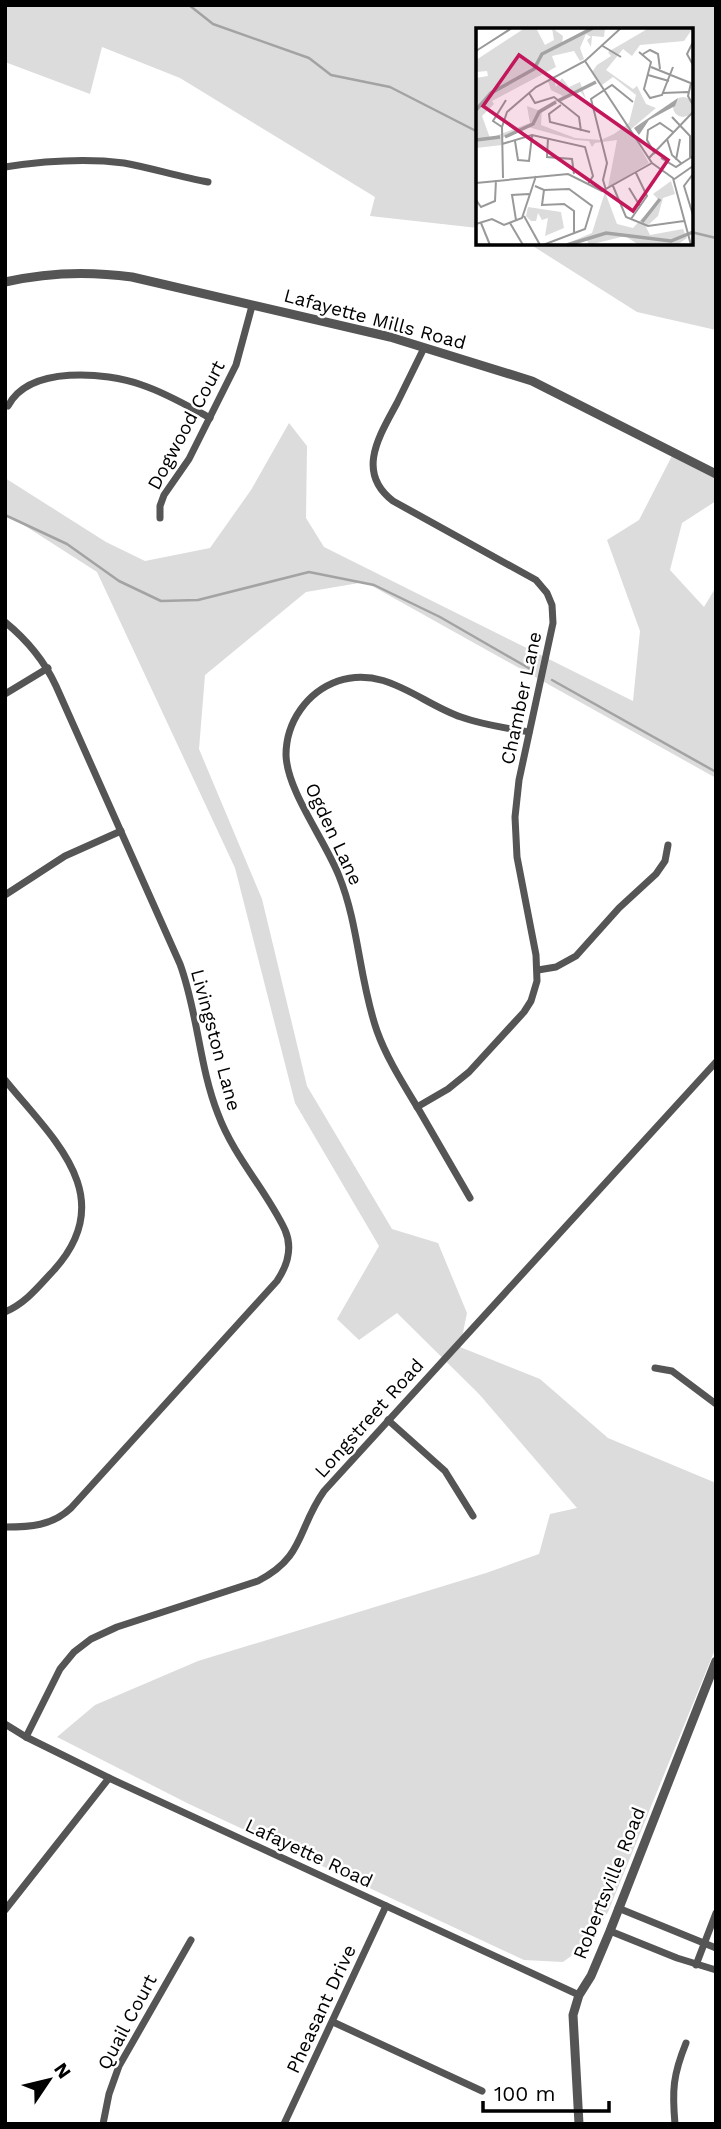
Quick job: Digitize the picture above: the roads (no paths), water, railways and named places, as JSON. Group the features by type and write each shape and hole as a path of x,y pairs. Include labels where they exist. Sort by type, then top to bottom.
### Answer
{"street":[{"path":"5,167 40,162 94,161 124,164 208,182"},
{"name":"Lafayette Mills Road","path":"5,282 58,273 103,273 156,282 390,337 548,388 716,474"},
{"name":"Dogwood Court","path":"160,518 164,495 189,459 236,365 252,306"},
{"name":"Chamber Lane","path":"416,1107 461,1080 524,1012 535,991 538,970 516,841 517,797 553,622 552,605 547,593 529,576 393,501 383,492 374,475 372,466 375,445 424,348"},
{"path":"8,406 14,396 32,383 56,377 90,376 143,385 210,418"},
{"name":"Livingston Lane","path":"5,622 29,643 48,668 187,984 217,1113 234,1148 284,1228 289,1251 285,1269 278,1281 71,1508 56,1519 38,1526 5,1527"},
{"path":"5,694 48,668"},
{"name":"Ogden Lane","path":"470,1198 416,1107 377,1030 369,1004 350,909 340,878 291,779 286,756 290,731 301,709 314,695 338,681 361,677 393,682 463,718 529,732"},
{"path":"5,895 65,856 121,831"},
{"path":"538,970 556,967 576,956 656,874 665,861 668,845"},
{"name":"Longstreet Road","path":"26,1737 60,1669 74,1652 91,1639 117,1627 258,1581 280,1568 298,1546 312,1509 324,1491 716,1062"},
{"path":"5,1080 66,1155 77,1177 82,1200 76,1237 66,1254 28,1297 5,1312"},
{"path":"655,1368 672,1371 716,1404"},
{"path":"388,1420 445,1471 473,1516"},
{"name":"Robertsville Road","path":"579,2124 573,2015 579,1995 591,1976 610,1931 716,1661"},
{"name":"Lafayette Road","path":"5,1724 109,1778 579,1995"},
{"path":"5,1910 109,1778"},
{"name":"Pheasant Drive","path":"284,2124 386,1906"},
{"path":"618,1908 716,1948"},
{"path":"696,1965 716,1913"},
{"path":"610,1931 696,1965 716,1970"},
{"name":"Quail Court","path":"103,2124 109,2094 119,2066 191,1940"},
{"path":"333,2022 482,2091"},
{"path":"675,2124 674,2081 686,2043"}],"waterway":[{"path":"189,5 213,24 309,58 331,75 390,87 476,131"},
{"path":"693,232 716,238"},
{"path":"5,515 67,544 119,581 161,601 198,600 309,572 374,585 440,617 532,670"},
{"path":"552,680 716,772"}]}
